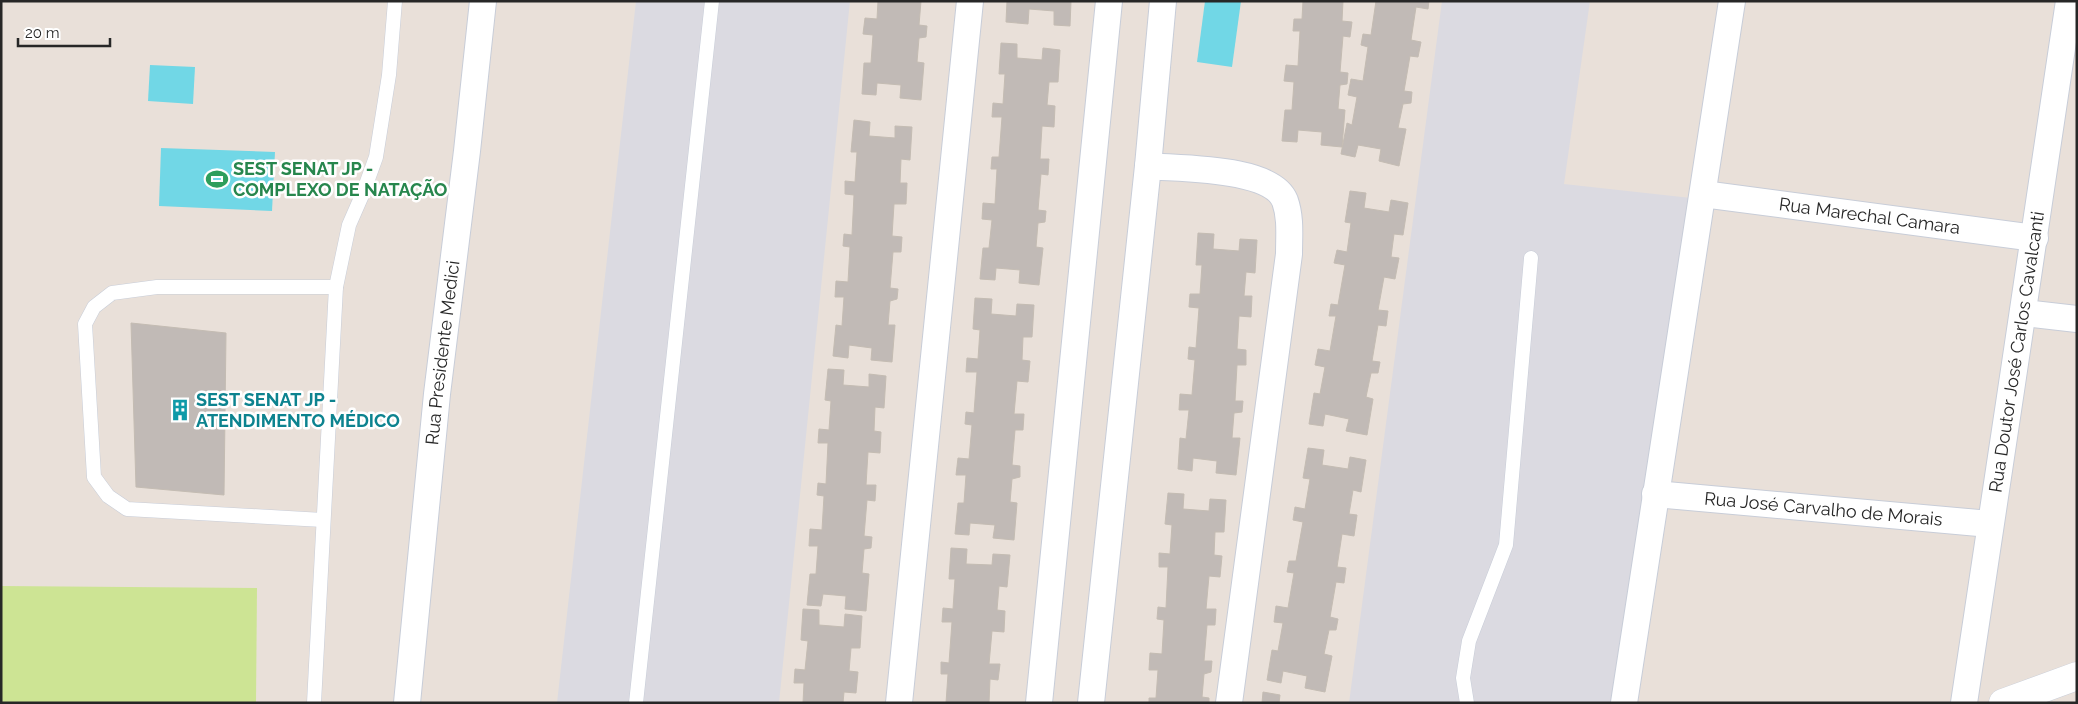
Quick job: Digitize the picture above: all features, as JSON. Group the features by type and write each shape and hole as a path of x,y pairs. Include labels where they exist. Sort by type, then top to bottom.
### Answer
{"main road":[{"path":"2003,703 2077,676"}],"street":[{"name":"Rua Presidente Medici","path":"407,703 438,394 483,1"},
{"path":"899,703 970,1"},
{"path":"1039,703 1108,1"},
{"path":"1090,703 1164,1"},
{"path":"1624,703 1732,1"},
{"name":"Rua Doutor José Carlos Cavalcanti","path":"1964,703 1990,524 2036,238 2069,1"},
{"path":"1148,166 1243,174 1261,179 1284,198 1289,218 1289,254 1229,703"},
{"name":"Rua Marechal Camara","path":"1702,194 2036,238"},
{"path":"2024,313 2077,319"},
{"name":"Rua José Carvalho de Morais","path":"1655,494 1990,524"}],"lane":[{"path":"314,703 336,288 349,225 376,157 388,75 395,1"},
{"path":"636,703 712,1"},
{"path":"1467,703 1463,678 1469,641 1506,545 1532,258"},
{"path":"323,520 127,509 108,496 94,477 85,324 94,307 112,293 157,287 336,288"}],"shaded area":[{"path":"636,1 850,1 779,703 557,703"},
{"path":"1442,1 1590,1 1564,184 1691,198 1618,703 1349,703"}],"green space":[{"path":"1,586 257,588 256,703 1,703"}],"water":[{"path":"1205,1 1241,1 1232,67 1197,62"},
{"path":"150,65 195,67 193,104 148,101"},
{"name":"SEST SENAT JP - COMPLEXO DE NATAÇÃO","path":"161,148 275,152 272,211 159,206"}],"building":[{"path":"878,1 921,1 919,25 927,26 926,37 919,38 917,62 924,63 921,100 900,98 901,85 877,83 876,95 862,94 864,63 871,63 873,35 863,34 865,18 877,19"},
{"path":"1007,1 1071,1 1070,26 1054,25 1054,11 1029,9 1028,24 1006,22"},
{"path":"1303,1 1343,1 1342,21 1352,22 1350,37 1343,36 1340,72 1348,73 1347,84 1340,85 1338,109 1345,110 1342,147 1321,145 1322,132 1298,130 1297,142 1282,141 1285,110 1292,110 1294,82 1284,81 1286,65 1298,66 1300,31 1293,31 1294,19 1302,19"},
{"path":"1376,1 1429,1 1428,9 1416,7 1411,40 1421,42 1418,57 1410,56 1404,91 1412,92 1411,103 1403,104 1398,128 1406,129 1399,166 1379,161 1381,149 1358,145 1355,157 1341,154 1347,123 1352,125 1357,97 1348,95 1351,79 1363,81 1368,47 1361,45 1363,34 1371,35"},
{"path":"1001,43 1017,44 1017,58 1042,60 1043,48 1060,50 1058,82 1049,82 1047,105 1055,106 1054,127 1042,126 1040,159 1049,159 1048,175 1041,174 1038,210 1046,211 1045,222 1038,223 1036,247 1043,248 1039,285 1019,283 1020,270 996,268 995,280 980,279 983,248 989,248 992,220 982,219 983,203 995,204 997,169 991,169 992,157 999,157 1002,117 992,117 993,103 1003,104 1005,74 999,74"},
{"path":"854,120 870,122 869,136 895,138 895,126 912,127 910,160 901,159 900,183 907,183 906,204 894,204 892,236 902,237 901,252 893,252 890,288 898,289 897,299 890,301 888,325 895,325 892,362 871,360 872,348 849,345 848,358 833,356 836,325 842,326 844,297 835,297 836,281 848,282 850,247 843,246 844,234 852,235 854,195 845,194 845,181 855,182 857,152 851,152"},
{"path":"1350,191 1366,193 1364,208 1389,212 1391,200 1408,203 1403,235 1394,234 1391,257 1399,258 1395,279 1384,277 1378,310 1388,311 1386,326 1378,325 1372,361 1380,362 1378,373 1371,373 1366,397 1373,399 1367,435 1346,431 1349,419 1325,414 1323,426 1309,424 1314,393 1320,394 1325,367 1315,365 1318,349 1330,351 1336,316 1329,316 1331,304 1338,305 1345,265 1334,263 1337,250 1347,252 1351,223 1345,222"},
{"path":"1198,233 1214,234 1213,249 1239,251 1240,239 1257,240 1255,273 1246,272 1244,296 1252,296 1251,317 1239,316 1237,349 1246,350 1246,365 1237,365 1235,401 1243,401 1242,412 1234,413 1232,438 1240,438 1236,475 1216,473 1217,461 1193,458 1192,471 1178,469 1180,438 1186,439 1189,410 1179,410 1180,394 1192,395 1195,360 1188,359 1189,347 1196,348 1199,308 1189,307 1190,294 1200,294 1202,265 1196,265"},
{"path":"975,298 992,299 991,314 1016,316 1017,304 1034,305 1032,337 1023,337 1022,360 1030,361 1028,382 1017,381 1014,414 1024,414 1023,430 1015,430 1012,465 1020,466 1020,477 1012,479 1010,502 1017,503 1014,540 993,538 995,525 970,523 969,535 955,534 958,503 964,503 966,475 956,475 958,458 969,459 972,425 965,424 966,412 974,413 977,372 966,372 967,358 978,359 980,330 973,329"},
{"name":"SEST SENAT JP - ATENDIMENTO MÉDICO","path":"131,323 226,333 224,495 136,487"},
{"path":"828,369 844,370 843,385 869,387 869,374 886,376 884,408 875,407 874,431 881,432 880,453 868,452 866,485 876,485 875,501 867,500 864,536 872,537 871,548 864,549 862,573 869,574 866,611 845,609 846,596 823,594 821,606 807,605 810,574 816,574 818,546 809,546 810,529 822,530 824,496 817,495 818,483 826,484 828,443 818,443 819,429 829,430 831,401 825,400"},
{"path":"1308,448 1324,450 1322,465 1348,469 1350,457 1366,460 1361,492 1353,490 1349,514 1357,515 1354,536 1342,534 1337,567 1346,568 1344,583 1336,582 1330,617 1338,619 1336,630 1329,630 1324,654 1332,656 1325,692 1305,688 1307,676 1283,671 1281,683 1267,680 1272,650 1278,651 1283,623 1274,622 1276,606 1288,608 1294,573 1287,572 1289,561 1296,561 1303,522 1293,520 1295,507 1305,509 1310,479 1303,478"},
{"path":"1168,493 1184,494 1183,509 1209,511 1210,499 1226,500 1224,532 1215,532 1214,555 1222,556 1220,577 1209,576 1206,609 1216,609 1215,625 1207,625 1204,661 1212,661 1211,672 1204,674 1202,697 1209,698 1209,703 1149,703 1149,698 1156,698 1158,670 1149,670 1150,653 1162,654 1164,620 1157,619 1158,607 1166,608 1168,567 1159,567 1159,553 1170,554 1172,525 1165,524"},
{"path":"951,548 967,549 966,564 992,565 993,554 1010,555 1007,587 999,586 997,610 1005,611 1004,632 992,631 989,664 1000,664 998,680 990,679 989,703 946,703 948,674 941,674 941,662 949,663 952,622 942,622 943,608 953,609 955,579 949,579"},
{"path":"803,609 819,610 819,625 844,627 845,614 862,616 860,648 851,648 849,671 858,672 856,693 844,692 843,703 803,703 804,683 794,683 795,669 805,670 808,641 801,640"},
{"path":"1263,692 1280,695 1279,703 1262,703"}],"place":[{"name":"SEST SENAT JP - COMPLEXO DE NATAÇÃO","path":"217,179"},
{"name":"SEST SENAT JP - ATENDIMENTO MÉDICO","path":"180,410"}]}
